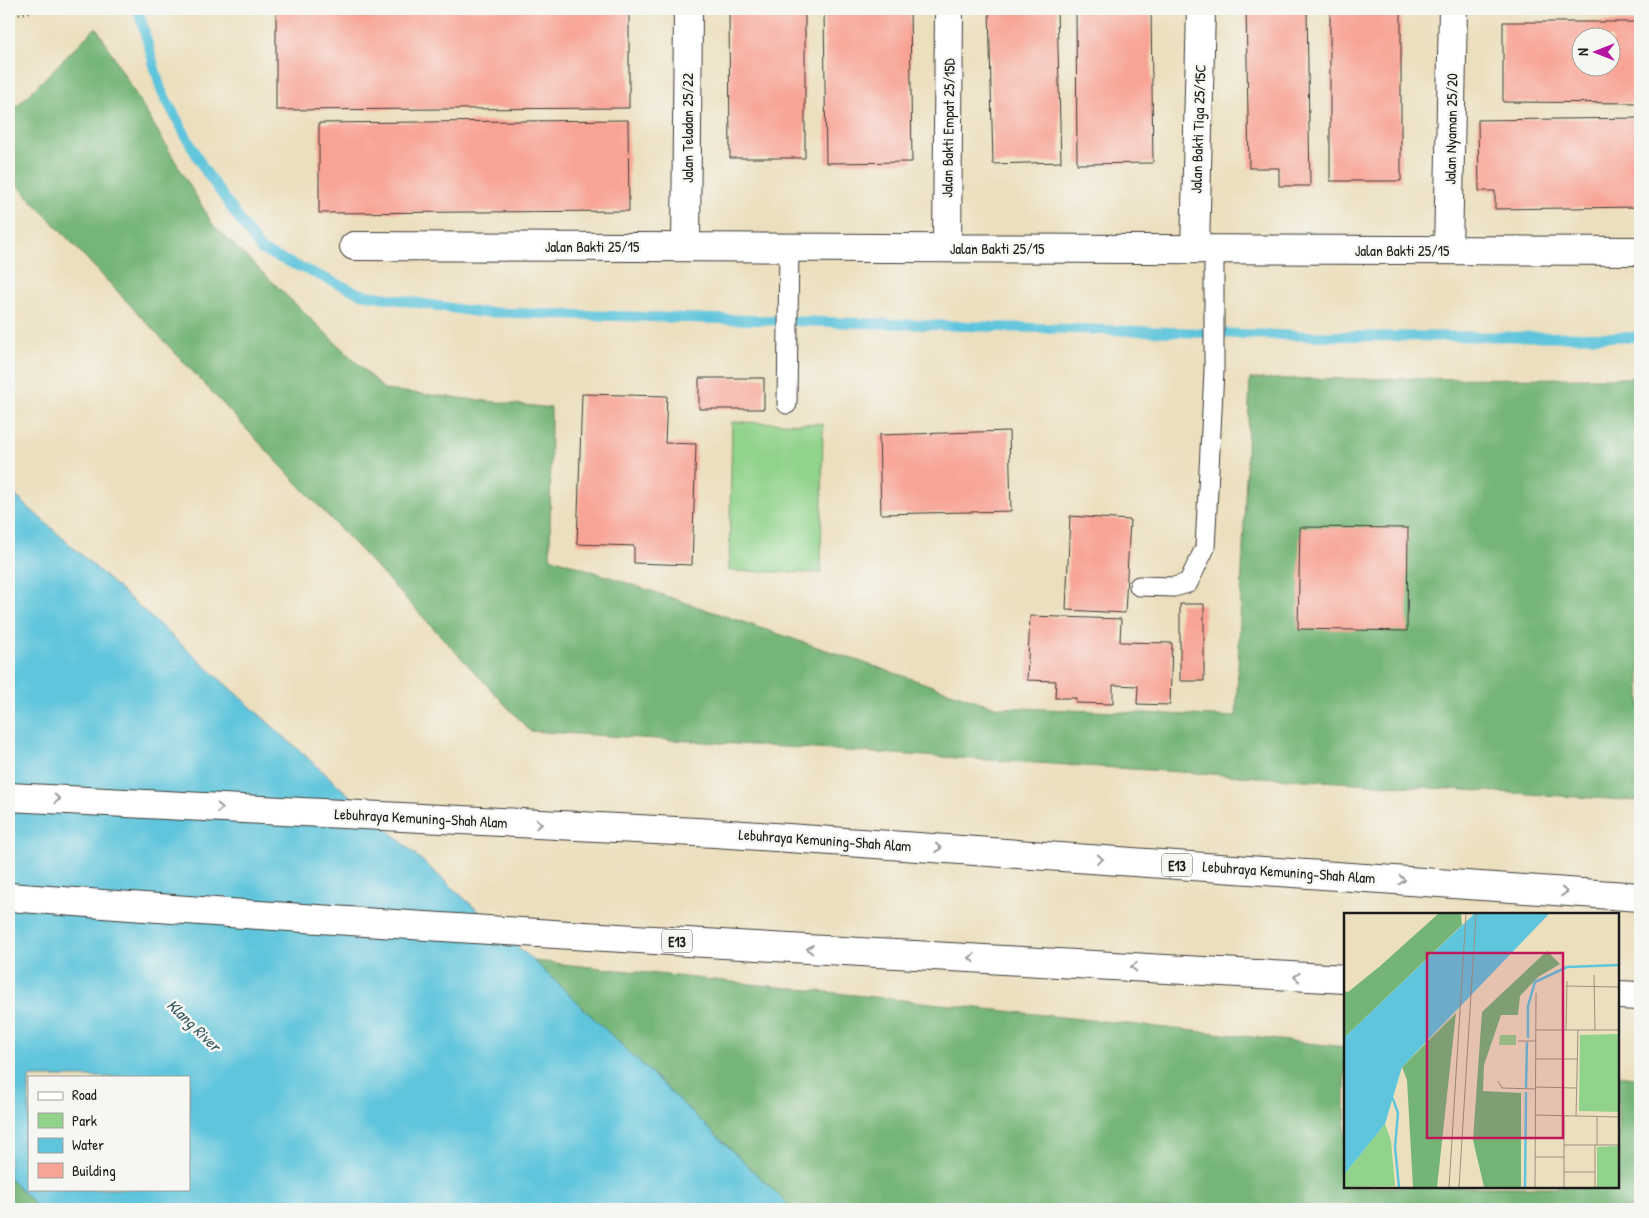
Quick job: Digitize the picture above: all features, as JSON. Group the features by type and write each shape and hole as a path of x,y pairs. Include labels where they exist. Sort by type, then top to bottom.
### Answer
{"main road":[{"name":"Jalan Teladan 25/22","path":"686,247 688,9"},
{"name":"Jalan Bakti Empat 25/15D","path":"946,248 949,9"},
{"name":"Jalan Bakti Tiga 25/15C","path":"1201,9 1204,249"},
{"name":"Jalan Nyaman 25/20","path":"1448,250 1453,9"},
{"name":"Jalan Bakti 25/15","path":"354,246 1640,251"},
{"name":"Lebuhraya Kemuning-Shah Alam","path":"9,797 715,833 1640,897"},
{"name":"E13","path":"9,897 167,909 720,944 1344,979"},
{"path":"1619,995 1640,996"}],"lane":[{"path":"787,404 789,247"},
{"path":"1139,586 1174,587 1188,582 1205,548 1214,371 1214,292 1204,249"}],"path":[{"path":"9,16 43,9"}],"green space":[{"path":"96,27 213,225 385,390 551,408 550,557 995,707 1236,717 1250,379 1640,378 1640,801 530,731 9,176 9,114"},
{"path":"732,422 823,424 821,573 729,571"},
{"path":"534,961 1344,1047 1344,1188 1619,1188 1619,1075 1640,1078 1640,1209 793,1209"},
{"path":"9,1177 40,1209 9,1209"}],"water":[{"name":"Klang River","path":"9,490 534,961 793,1209 39,1209 9,1177"}],"building":[{"path":"629,9 629,108 276,110 276,11"},
{"path":"729,9 805,9 805,158 730,158"},
{"path":"824,9 910,9 912,162 826,163"},
{"path":"989,9 1057,9 1061,162 993,164"},
{"path":"1076,9 1151,9 1153,163 1077,164"},
{"path":"1246,9 1307,9 1310,186 1279,186 1279,168 1249,168"},
{"path":"1330,9 1401,9 1401,181 1330,181"},
{"path":"1503,22 1640,22 1640,103 1503,102"},
{"path":"1640,118 1640,207 1495,209 1495,191 1479,191 1478,120"},
{"path":"628,120 629,211 319,213 319,123"},
{"path":"699,378 764,378 764,409 699,409"},
{"path":"582,394 667,396 665,443 696,444 692,565 634,563 634,546 577,544"},
{"path":"1009,431 1011,511 881,514 879,435"},
{"path":"1070,516 1130,520 1125,613 1066,610"},
{"path":"1300,527 1408,528 1407,631 1298,629"},
{"path":"1180,604 1204,604 1204,681 1180,681"},
{"path":"1030,616 1121,619 1120,642 1172,643 1170,705 1137,704 1138,686 1113,685 1113,704 1076,703 1076,698 1055,698 1056,681 1027,680"}],"waterway":[{"path":"138,9 161,90 204,169 261,250 361,294 477,312 1313,336 1640,337"}]}
